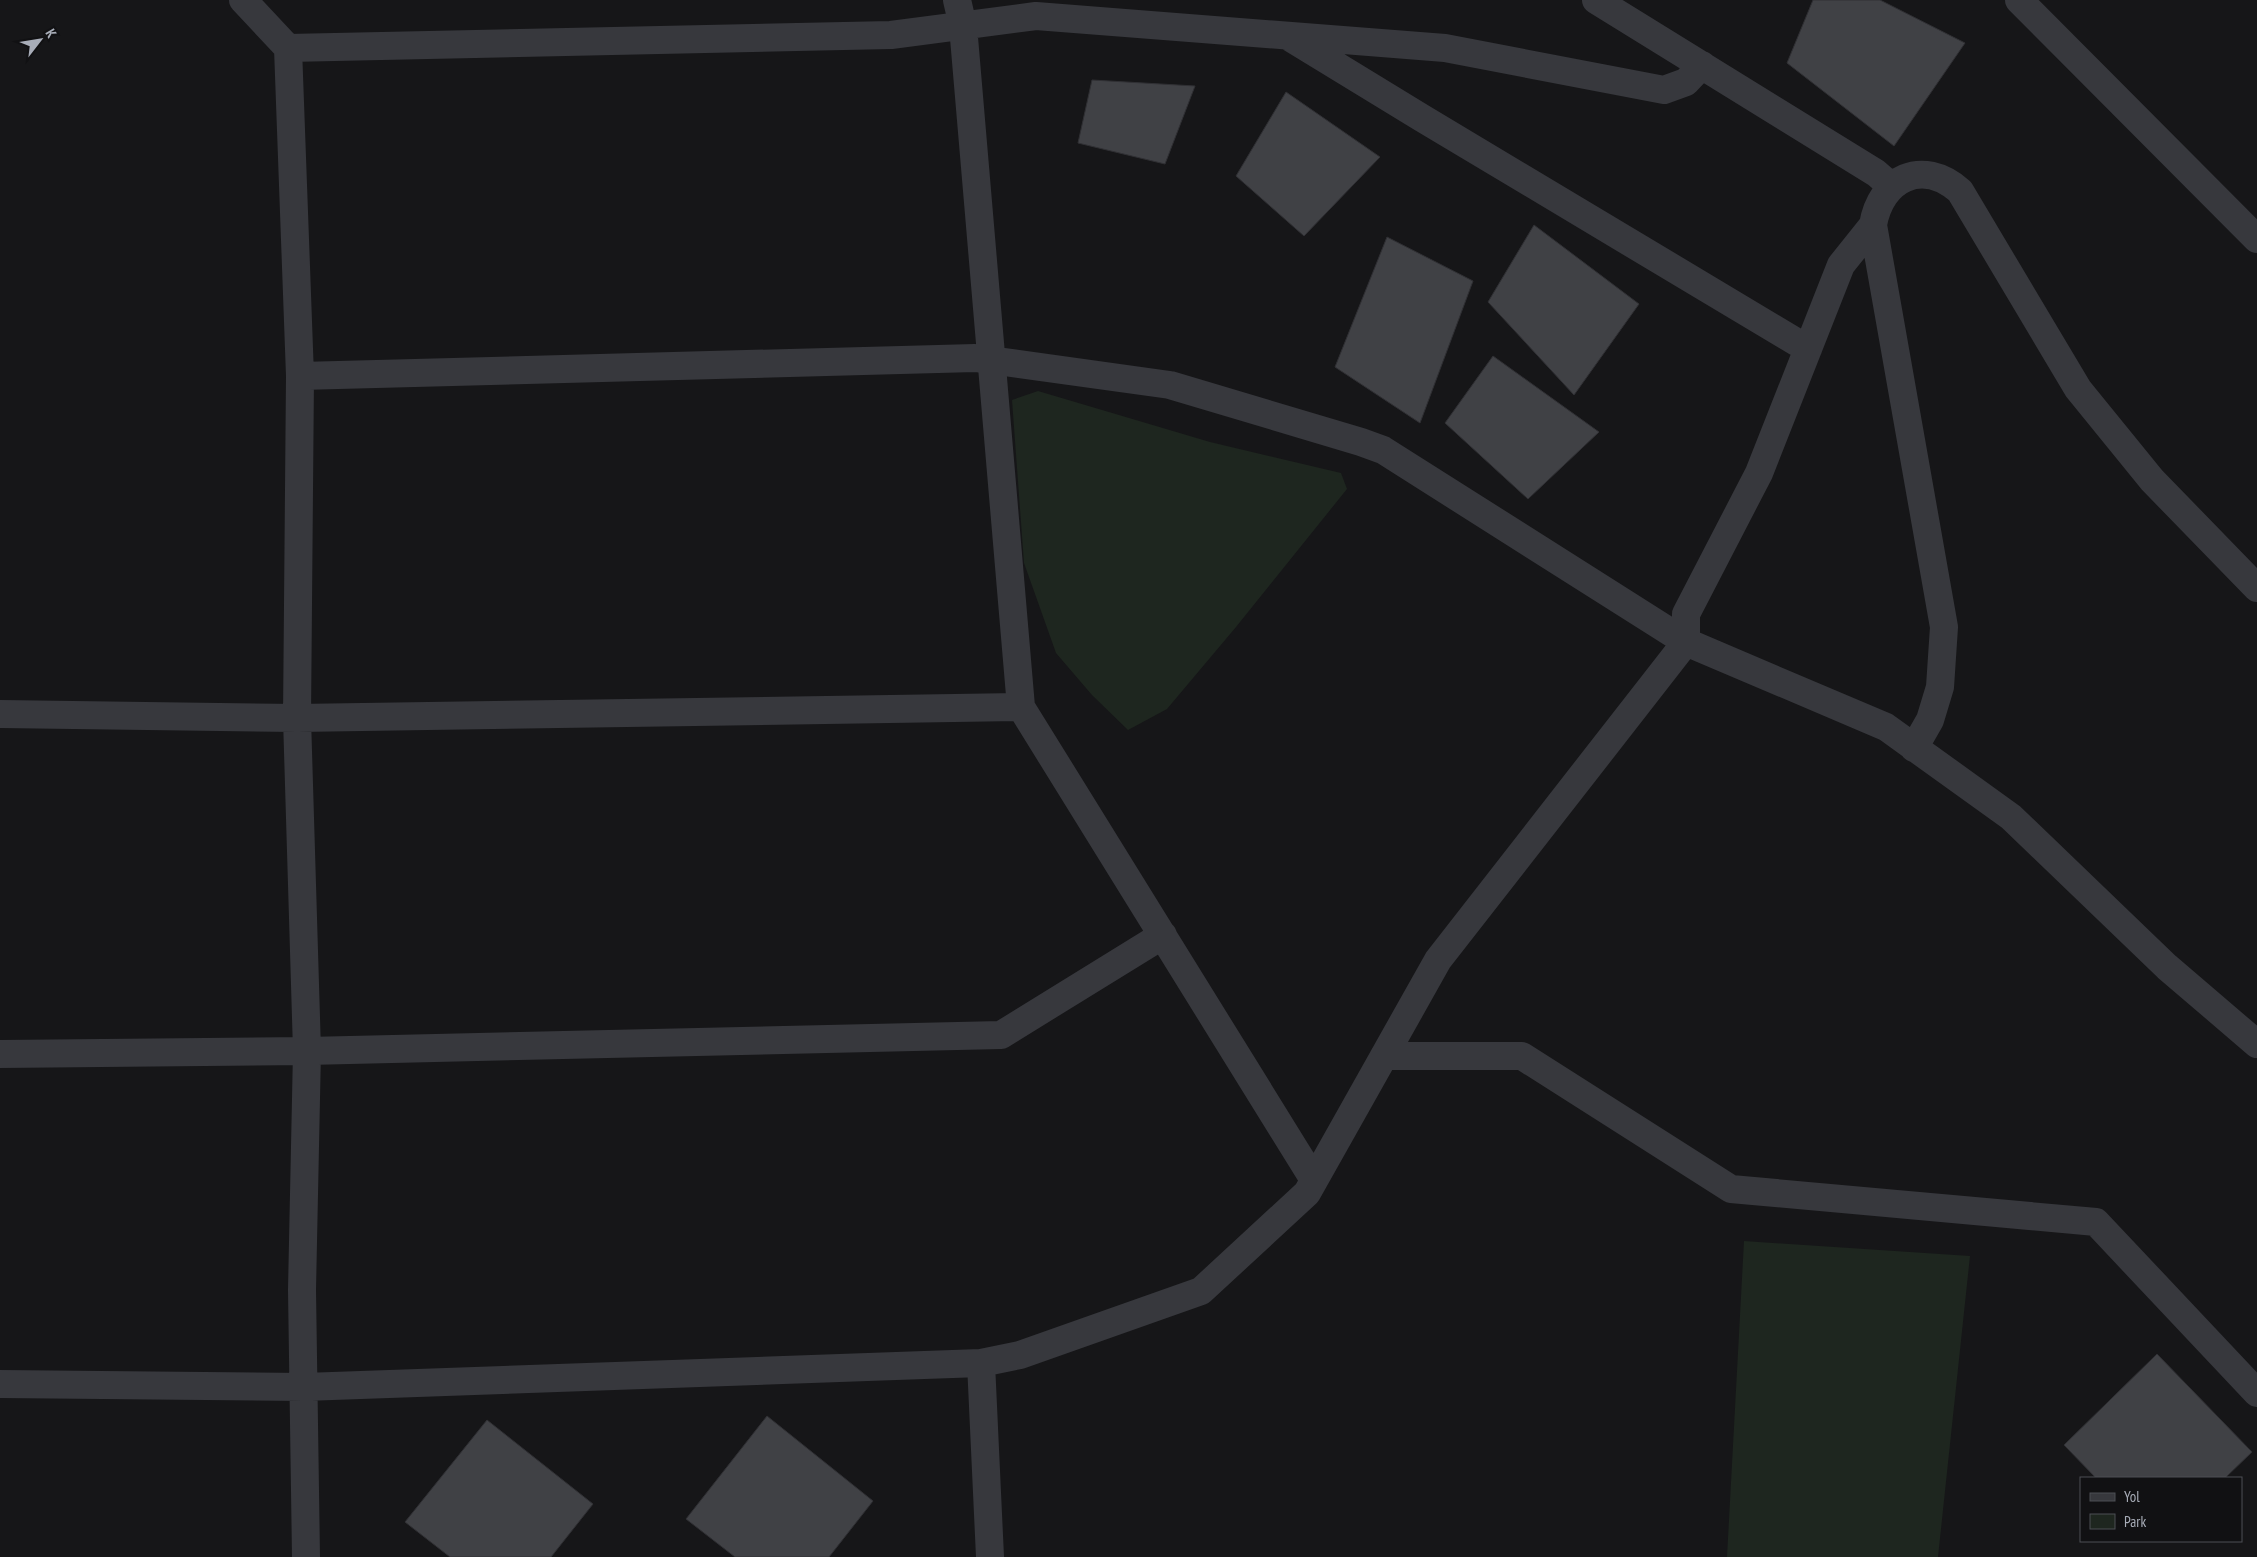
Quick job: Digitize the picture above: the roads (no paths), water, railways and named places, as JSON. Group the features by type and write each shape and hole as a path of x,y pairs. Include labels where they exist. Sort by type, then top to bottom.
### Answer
{"street":[{"path":"243,0 288,48 300,376 296,718 306,1051 302,1290 306,1557"},
{"path":"1596,0 1876,174 1891,186"},
{"path":"2019,0 2257,239"},
{"path":"288,48 891,35 960,13 1036,16 1445,48 1664,90 1686,82 1702,65"},
{"path":"960,13 1021,707 1314,1180"},
{"path":"1287,36 1808,349"},
{"path":"1914,748 1930,720 1940,687 1944,627 1873,225 1876,208 1882,196 1891,186 1907,178 1926,175 1950,182 1960,190 2078,389 2152,480 2257,588"},
{"path":"0,1384 304,1388 981,1363 1020,1355 1201,1291 1307,1193 1438,960 1686,642 1686,614 1759,473 1841,265 1873,225"},
{"path":"300,376 975,358 1170,385 1361,442 1383,450 1686,642 1886,728 2011,817 2167,968 2257,1044"},
{"path":"0,714 296,718 1021,707"},
{"path":"0,1054 306,1051 1001,1035 1163,935"},
{"path":"1384,1056 1522,1056 1731,1189 2096,1222 2257,1393"},
{"path":"981,1363 990,1557"}]}
